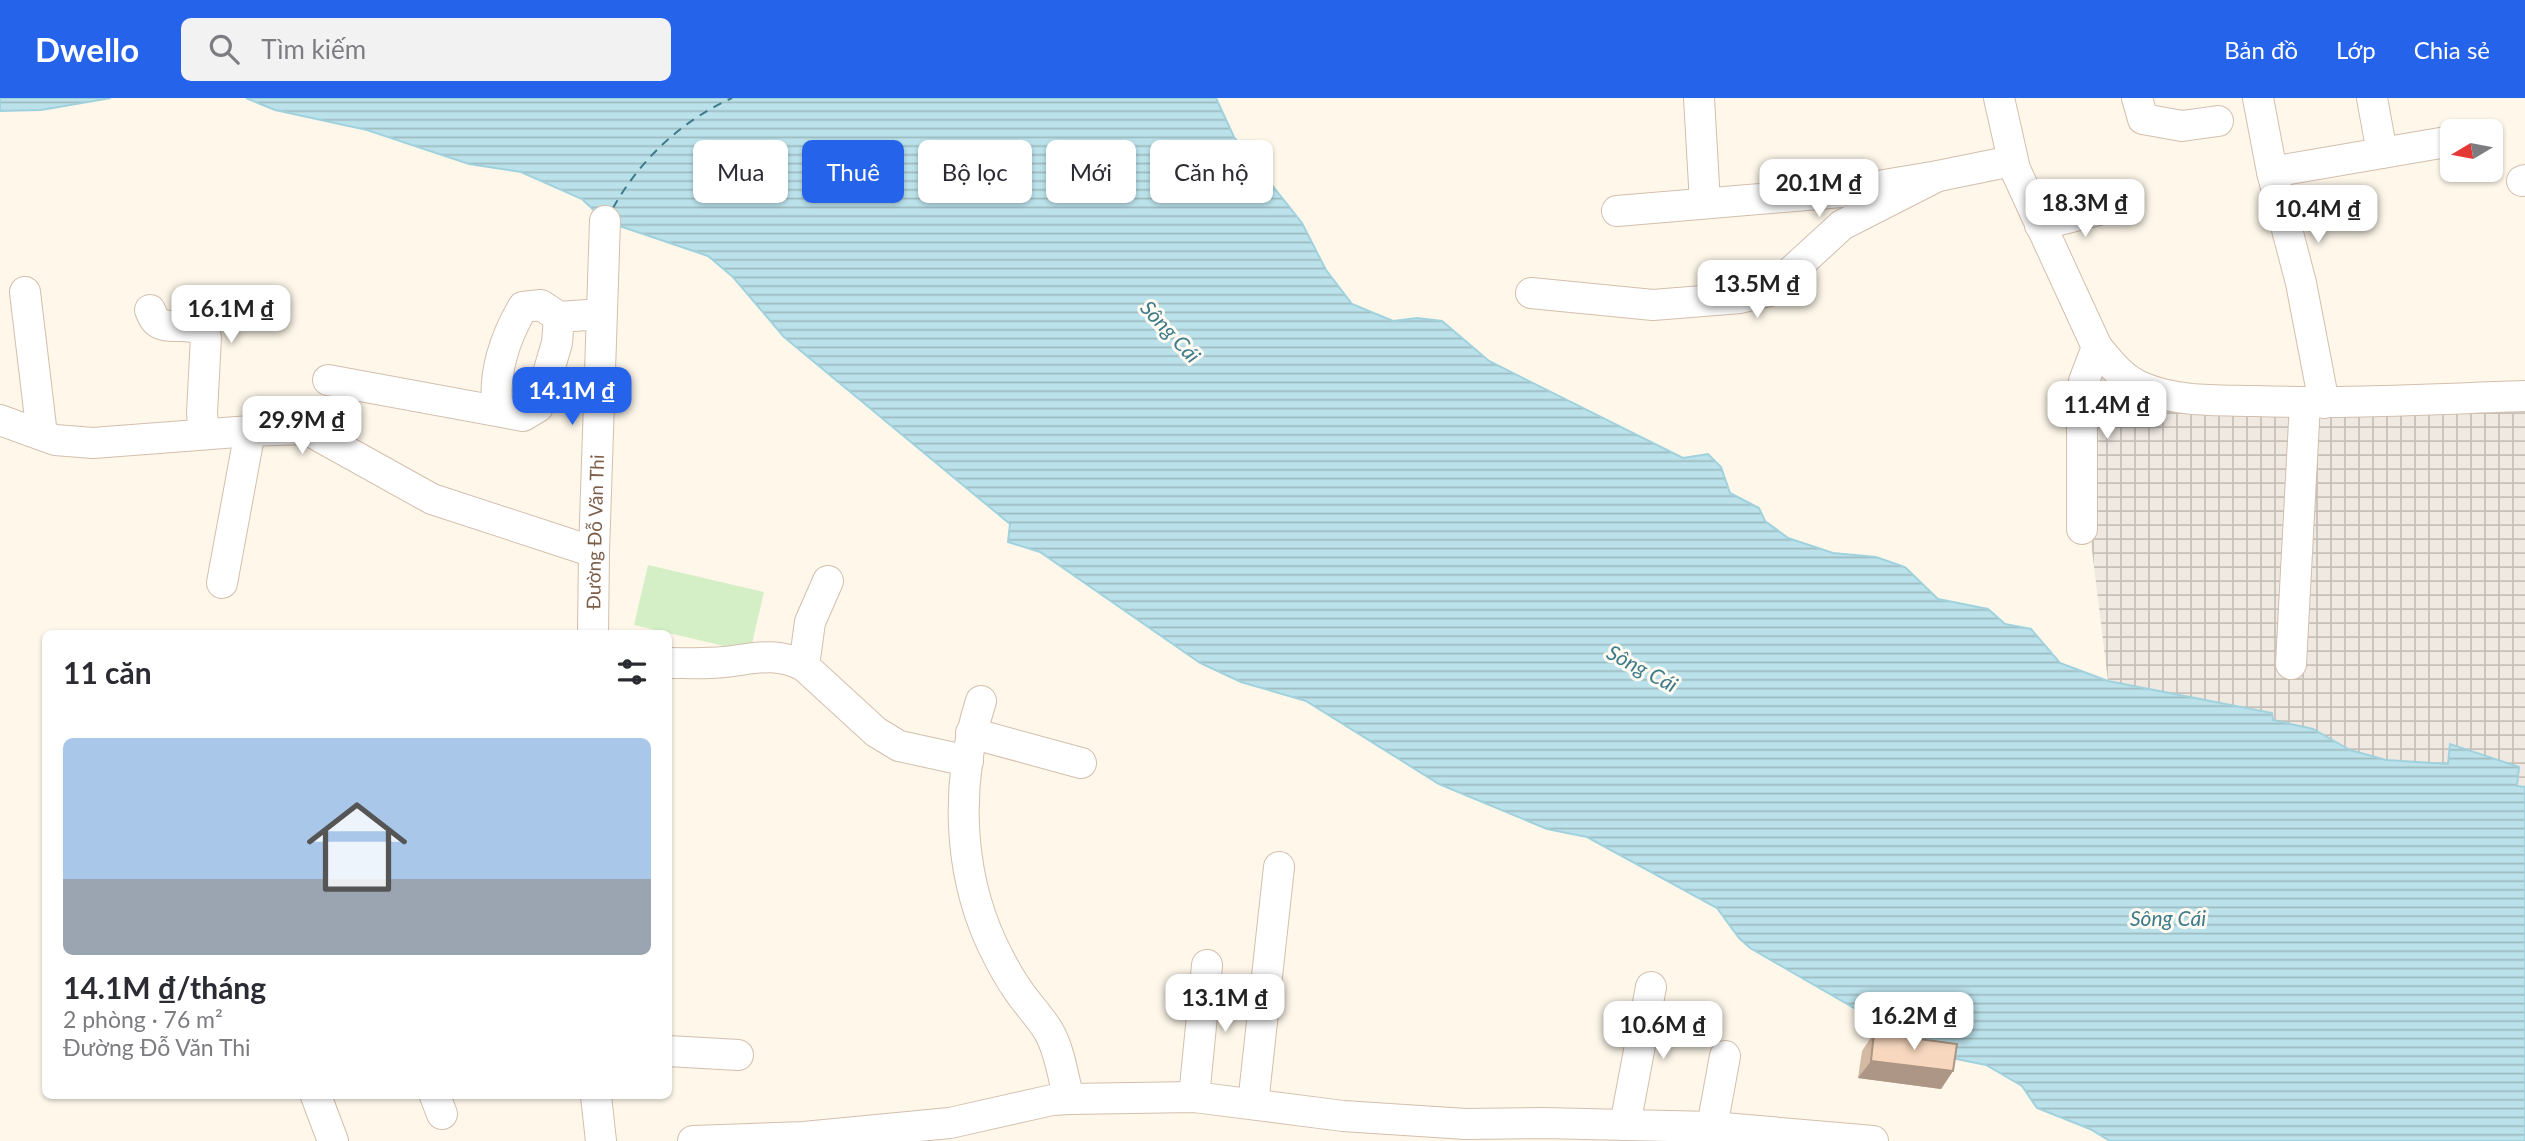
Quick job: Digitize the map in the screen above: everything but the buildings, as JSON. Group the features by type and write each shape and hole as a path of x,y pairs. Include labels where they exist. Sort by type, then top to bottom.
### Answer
{"street":[{"path":"1699,98 1705,203"},
{"path":"1999,98 2012,161 2097,347 2116,372 2143,388 2214,400 2314,403 2525,396"},
{"path":"2137,98 2143,119 2182,126 2218,121"},
{"path":"2258,98 2272,172 2301,283 2314,403 2291,664"},
{"path":"2372,98 2382,153"},
{"path":"2272,172 2440,143"},
{"path":"1617,211 1842,191 2012,161"},
{"path":"1531,293 1653,305 1740,298 1770,291 1842,225 1938,176"},
{"path":"2040,225 2118,205"},
{"name":"Đường Đỗ Văn Thi","path":"593,630 605,221"},
{"path":"25,292 42,435"},
{"path":"498,410 495,393 508,332 523,307 541,305 559,317 601,314"},
{"path":"150,310 162,324 195,327 206,337 202,413 204,434"},
{"path":"328,380 523,416 538,407 557,343 559,317"},
{"path":"2082,529 2082,396 2084,381 2097,347"},
{"path":"0,420 55,440 93,443 306,429 432,499 594,552"},
{"path":"222,583 250,431"},
{"path":"804,666 810,622 828,582"},
{"path":"768,656 780,639 788,635 808,634"},
{"path":"672,663 722,663 768,656 792,660 804,666 876,732 899,746 969,747 1080,763"},
{"path":"981,701 969,747 964,799 964,843 969,878 991,943 1017,990 1049,1032 1069,1099"},
{"path":"1253,1104 1279,867"},
{"path":"1194,1097 1207,965"},
{"path":"1625,1125 1651,987"},
{"path":"672,1051 738,1055"},
{"path":"1712,1127 1725,1056"},
{"path":"694,1141 804,1137 950,1123 1069,1099 1194,1097 1253,1104 1379,1130 1536,1132 1625,1125 1712,1127 1772,1136 1873,1141"},
{"path":"317,1099 333,1141"},
{"path":"596,1099 601,1141"}],"shaded area":[{"path":"2099,361 2139,394 2525,403 2525,787 2517,786 2450,744 2449,764 2386,760 2350,750 2313,729 2273,720 2272,713 2108,681 2089,526 2089,419"}],"green space":[{"path":"648,565 764,592 750,652 672,634 672,630 655,630 634,625"}],"water":[{"path":"0,98 111,98 41,110 0,111"},
{"name":"Sông Cái","path":"246,98 1216,98 1236,140 1150,140 1150,203 1273,203 1273,186 1302,223 1326,270 1352,304 1393,321 1417,318 1442,321 1489,361 1683,458 1708,454 1721,467 1730,493 1759,508 1765,521 1788,538 1833,553 1876,557 1905,567 1938,599 1988,609 2005,624 2031,629 2060,663 2108,681 2272,713 2273,720 2313,729 2350,750 2386,760 2448,764 2450,744 2519,767 2517,786 2525,787 2525,1141 2110,1141 2090,1129 2037,1108 2022,1086 1986,1065 1952,1058 1894,1031 1750,948 1739,938 1717,908 1587,837 1547,829 1439,784 1306,701 1241,682 1200,663 1040,552 1008,542 1010,524 784,337 733,277 708,256 605,221 582,199 521,172 469,164 367,130 275,110"}],"ferry route":[{"path":"613,208 649,158 679,130 713,107 732,98"}]}
